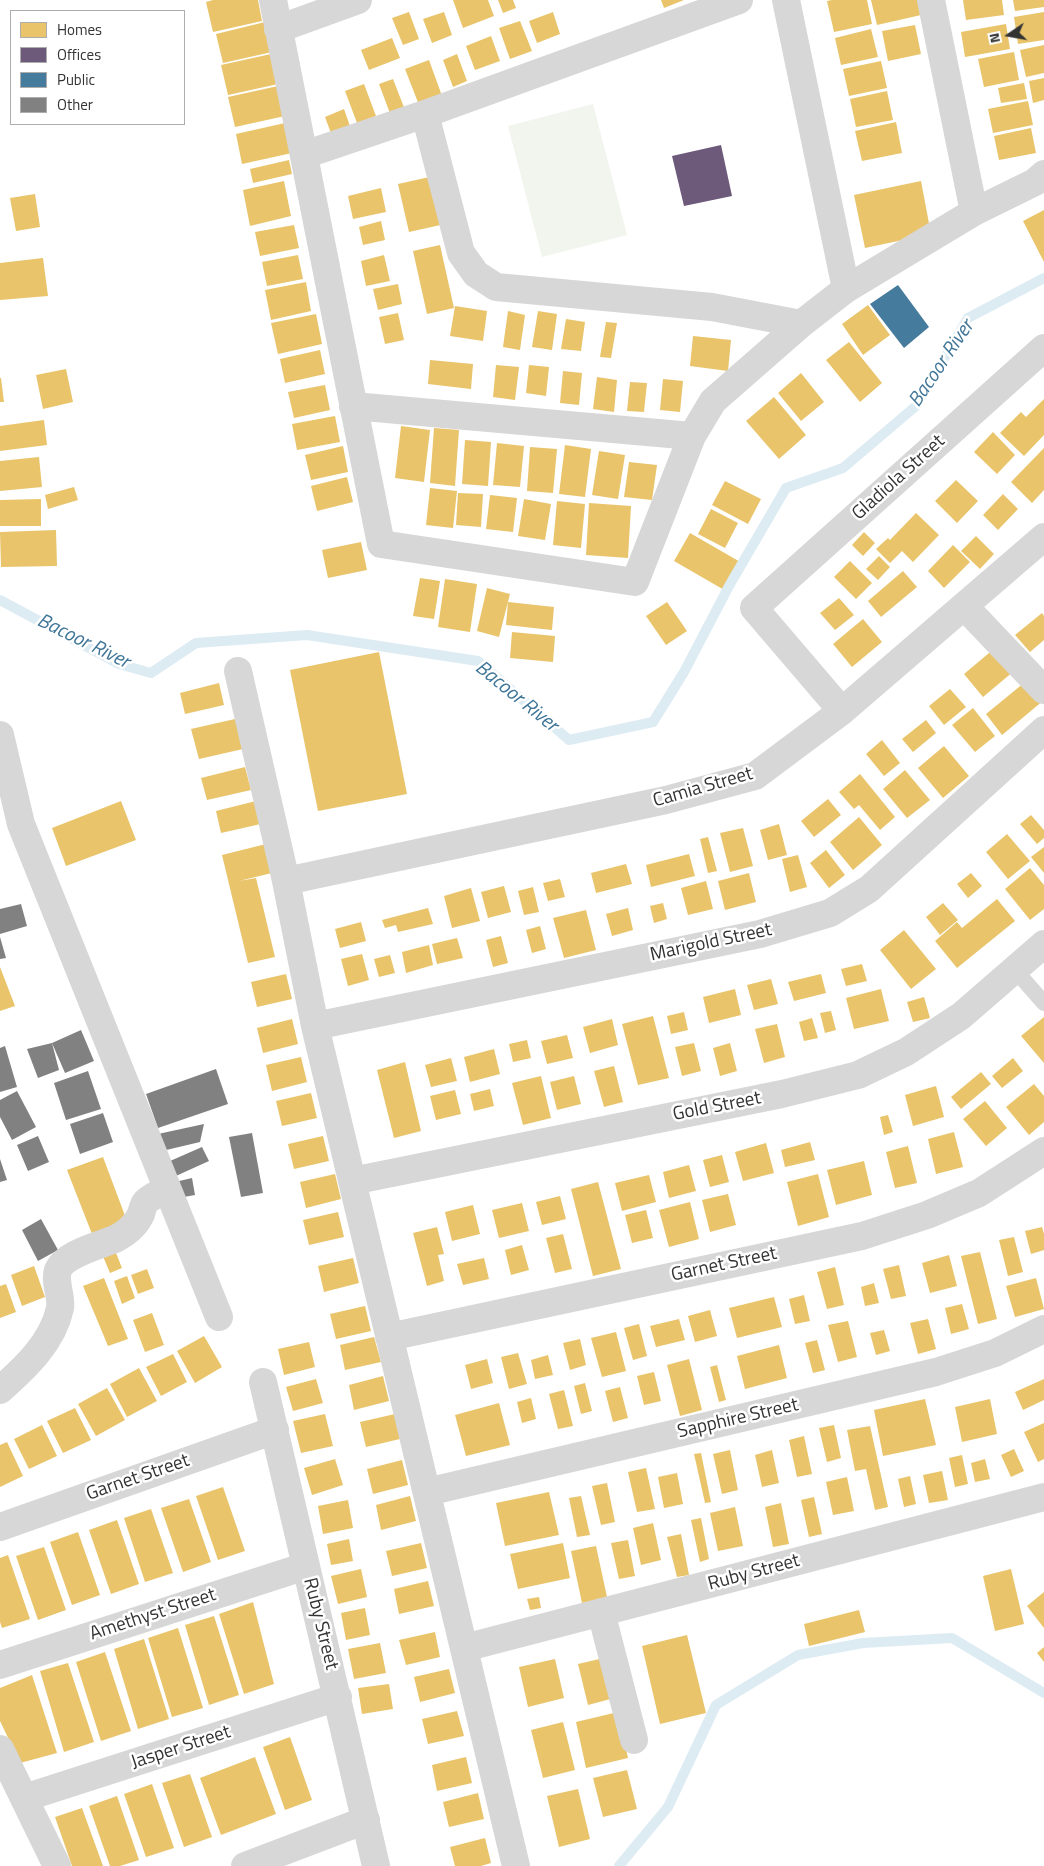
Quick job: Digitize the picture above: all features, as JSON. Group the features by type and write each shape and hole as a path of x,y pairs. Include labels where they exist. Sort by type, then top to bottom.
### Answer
{"street":[{"path":"273,0 380,544 635,582 692,436 713,401 801,324 846,289 974,212 1035,182 1044,174"},
{"path":"278,29 358,0"},
{"path":"304,155 426,114 739,0"},
{"path":"786,0 846,289"},
{"path":"931,0 974,212"},
{"path":"426,114 461,253 476,274 496,287 712,307 801,324"},
{"name":"Gladiola Street","path":"842,711 754,608 1044,348"},
{"path":"353,406 692,436"},
{"name":"Camia Street","path":"286,881 666,800 755,776 842,711 1044,537"},
{"path":"965,606 1044,690"},
{"path":"238,672 286,881 315,1026 516,1866"},
{"name":"Marigold Street","path":"315,1026 760,934 830,913 869,889 1044,730"},
{"path":"0,735 21,824 220,1317"},
{"name":"Gold Street","path":"352,1181 782,1094 858,1075 914,1047 960,1016 1044,944"},
{"name":"Garnet Street","path":"389,1337 862,1236 927,1215 979,1193 1044,1151"},
{"path":"0,1390 26,1367 45,1342 60,1307 57,1279 58,1270 65,1261 119,1237 133,1227 145,1203 167,1189"},
{"name":"Sapphire Street","path":"427,1492 936,1372 994,1353 1044,1329"},
{"name":"Ruby Street","path":"263,1382 376,1866"},
{"name":"Garnet Street","path":"0,1527 275,1430"},
{"name":"Ruby Street","path":"464,1648 1043,1499"},
{"name":"Amethyst Street","path":"0,1665 306,1566"},
{"path":"601,1612 634,1740"},
{"name":"Jasper Street","path":"24,1798 338,1697"},
{"path":"0,1749 57,1866"},
{"path":"245,1866 366,1820"}],"lane":[{"path":"1015,970 1044,1003"}],"shaded area":[{"path":"593,104 627,235 542,257 508,126"}],"building: Homes":[{"path":"213,0 258,0 262,21 213,32 206,2"},
{"path":"453,0 488,0 494,16 463,28"},
{"path":"498,0 513,0 516,8 503,13"},
{"path":"661,0 684,0 664,8"},
{"path":"867,0 872,24 834,32 827,1"},
{"path":"871,0 918,0 921,15 877,25"},
{"path":"963,0 1002,0 1004,15 966,20"},
{"path":"1013,0 1044,0 1044,7 1015,11"},
{"path":"409,12 419,39 403,45 392,18"},
{"path":"444,12 452,35 432,43 423,19"},
{"path":"553,12 560,34 537,43 529,21"},
{"path":"1044,12 1044,40 1018,44 1014,17"},
{"path":"520,21 532,51 510,59 499,28"},
{"path":"265,22 272,52 223,63 216,34"},
{"path":"1006,24 1010,49 965,57 961,32"},
{"path":"915,25 921,54 888,61 882,31"},
{"path":"871,29 878,57 841,65 835,38"},
{"path":"491,36 500,61 475,70 466,46"},
{"path":"392,38 400,58 369,70 361,50"},
{"path":"1044,45 1044,73 1026,77 1020,50"},
{"path":"1014,52 1019,80 984,87 978,59"},
{"path":"271,54 278,84 228,95 221,65"},
{"path":"457,54 467,81 453,87 443,60"},
{"path":"429,60 442,96 419,105 405,69"},
{"path":"881,61 887,88 849,96 843,69"},
{"path":"1044,78 1044,100 1033,103 1029,81"},
{"path":"393,79 405,110 391,116 379,84"},
{"path":"1024,83 1027,99 1001,103 998,88"},
{"path":"364,84 376,116 357,123 345,91"},
{"path":"278,86 285,116 235,127 228,97"},
{"path":"887,91 893,120 856,127 850,99"},
{"path":"1028,101 1033,125 993,133 988,109"},
{"path":"344,109 351,129 332,136 325,117"},
{"path":"896,122 902,153 862,161 855,131"},
{"path":"285,123 292,153 242,164 236,134"},
{"path":"1031,128 1036,153 999,160 994,136"},
{"path":"289,160 292,174 253,183 250,169"},
{"path":"434,176 445,224 409,232 398,184"},
{"path":"284,181 291,216 250,226 243,190"},
{"path":"921,181 931,234 865,248 854,195"},
{"path":"381,188 386,212 353,219 348,196"},
{"path":"35,194 40,227 16,231 10,198"},
{"path":"1044,210 1044,262 1023,221"},
{"path":"381,221 385,240 363,245 359,227"},
{"path":"294,225 299,248 260,256 255,232"},
{"path":"440,245 454,308 427,314 413,251"},
{"path":"298,255 303,279 267,286 262,262"},
{"path":"384,255 390,281 366,286 361,261"},
{"path":"43,258 48,296 0,300 0,263"},
{"path":"306,282 311,311 271,320 265,290"},
{"path":"398,284 402,304 378,310 373,289"},
{"path":"868,305 890,335 863,355 842,324"},
{"path":"455,306 487,311 483,341 450,336"},
{"path":"508,311 525,315 520,350 503,347"},
{"path":"538,311 557,314 552,350 532,347"},
{"path":"398,313 404,340 385,344 379,317"},
{"path":"316,314 322,344 278,354 271,323"},
{"path":"566,319 585,322 581,351 561,349"},
{"path":"606,322 617,323 611,358 600,357"},
{"path":"693,336 731,340 728,371 690,366"},
{"path":"849,342 882,383 860,402 826,360"},
{"path":"320,350 325,374 285,383 280,359"},
{"path":"430,360 473,364 471,389 428,384"},
{"path":"496,365 519,367 515,400 493,397"},
{"path":"529,365 549,367 546,396 526,393"},
{"path":"66,369 73,402 43,409 36,375"},
{"path":"563,371 582,373 579,405 560,403"},
{"path":"801,373 824,402 801,421 778,393"},
{"path":"597,377 617,380 614,412 593,409"},
{"path":"1,378 4,402 0,402"},
{"path":"663,379 683,381 680,412 660,410"},
{"path":"630,382 647,383 644,412 627,411"},
{"path":"325,385 330,410 294,418 288,392"},
{"path":"774,397 806,435 779,459 746,421"},
{"path":"1044,399 1044,435 1024,456 1000,433 1021,412 1026,417"},
{"path":"335,416 340,442 297,450 292,424"},
{"path":"44,420 47,445 0,451 0,426"},
{"path":"401,426 430,430 424,482 395,478"},
{"path":"434,428 459,430 455,486 430,483"},
{"path":"993,432 1015,455 997,474 974,452"},
{"path":"465,440 491,442 488,486 462,484"},
{"path":"497,443 524,446 520,487 493,485"},
{"path":"565,445 591,449 585,497 559,494"},
{"path":"343,446 348,472 311,480 305,455"},
{"path":"530,447 557,449 553,493 527,491"},
{"path":"1044,448 1044,490 1032,503 1011,482"},
{"path":"599,451 625,455 618,499 592,495"},
{"path":"39,457 42,487 0,491 0,461"},
{"path":"629,462 657,465 652,500 624,497"},
{"path":"347,477 353,502 317,511 311,486"},
{"path":"956,480 978,501 957,523 935,501"},
{"path":"725,481 761,499 748,524 712,505"},
{"path":"74,487 78,500 48,509 45,495"},
{"path":"430,488 457,491 453,528 426,525"},
{"path":"458,493 483,494 481,527 456,525"},
{"path":"1003,494 1018,509 998,530 983,515"},
{"path":"490,495 517,498 513,532 486,529"},
{"path":"41,499 41,526 0,526 0,500"},
{"path":"524,499 551,504 545,540 518,536"},
{"path":"557,501 585,504 581,548 553,545"},
{"path":"589,503 631,506 628,558 586,555"},
{"path":"711,509 738,523 725,548 698,534"},
{"path":"916,513 939,535 913,562 902,551 890,563 876,549 888,538 890,540"},
{"path":"56,530 57,566 1,567 0,532"},
{"path":"864,532 875,543 863,556 852,545"},
{"path":"690,533 742,563 726,591 674,561"},
{"path":"976,536 994,554 980,569 961,551"},
{"path":"361,542 367,570 328,578 322,550"},
{"path":"953,545 970,562 944,588 928,571"},
{"path":"879,556 890,567 878,580 866,569"},
{"path":"850,561 872,583 856,599 834,577"},
{"path":"903,571 917,587 881,617 868,601"},
{"path":"420,578 440,581 434,619 413,616"},
{"path":"445,579 477,584 470,632 438,627"},
{"path":"487,588 510,594 499,637 477,631"},
{"path":"839,598 854,615 835,630 820,613"},
{"path":"508,602 554,607 552,630 506,625"},
{"path":"667,602 687,631 666,645 646,616"},
{"path":"1042,613 1044,616 1044,640 1030,652 1015,635"},
{"path":"863,619 882,642 852,667 833,644"},
{"path":"512,632 555,636 553,662 510,658"},
{"path":"995,648 1014,671 983,697 964,674"},
{"path":"379,652 407,794 318,811 290,670"},
{"path":"1030,678 1044,700 1002,735 986,714"},
{"path":"219,683 224,705 185,714 180,693"},
{"path":"950,689 966,707 944,725 929,706"},
{"path":"973,708 995,736 975,752 952,725"},
{"path":"235,719 243,749 199,759 191,729"},
{"path":"926,720 936,733 913,752 902,739"},
{"path":"882,740 900,763 884,776 866,754"},
{"path":"944,746 969,776 943,798 918,768"},
{"path":"245,767 251,790 207,800 201,778"},
{"path":"905,770 930,800 907,818 883,789"},
{"path":"860,774 895,817 880,830 859,805 854,809 839,792"},
{"path":"828,799 841,815 814,837 801,821"},
{"path":"260,800 265,823 221,833 216,811"},
{"path":"121,801 136,840 66,866 52,828"},
{"path":"1031,815 1044,830 1044,838 1037,844 1020,824"},
{"path":"859,817 882,845 853,870 830,842"},
{"path":"779,824 787,855 768,860 760,830"},
{"path":"743,828 753,866 730,872 720,833"},
{"path":"1007,834 1030,861 1008,879 986,852"},
{"path":"708,837 717,871 708,873 700,839"},
{"path":"274,842 280,871 239,881 256,878 275,957 248,963 222,855"},
{"path":"1044,847 1044,873 1031,857"},
{"path":"826,850 845,875 829,888 810,863"},
{"path":"689,854 695,876 651,887 646,865"},
{"path":"798,855 807,887 790,892 782,859"},
{"path":"626,864 632,884 596,893 591,873"},
{"path":"1030,868 1044,885 1044,909 1030,920 1005,889"},
{"path":"749,873 756,902 725,910 718,881"},
{"path":"971,873 982,886 968,898 957,884"},
{"path":"560,879 565,897 548,901 543,883"},
{"path":"706,881 713,909 688,915 681,888"},
{"path":"504,886 511,912 488,918 481,892"},
{"path":"533,887 539,912 524,915 518,891"},
{"path":"471,888 480,921 452,928 444,896"},
{"path":"997,899 1015,921 957,968 935,941 957,922 962,928"},
{"path":"663,903 667,919 654,923 650,906"},
{"path":"943,903 958,920 940,935 926,917"},
{"path":"428,908 433,924 398,932 396,925 385,928 382,920"},
{"path":"628,908 633,930 612,936 606,914"},
{"path":"586,910 596,950 564,958 553,918"},
{"path":"361,922 366,941 340,948 335,929"},
{"path":"540,926 546,949 532,953 526,930"},
{"path":"904,930 936,969 911,989 880,950"},
{"path":"501,936 508,963 493,967 486,940"},
{"path":"457,938 463,958 437,964 432,944"},
{"path":"429,945 433,965 406,973 402,952"},
{"path":"362,954 369,980 348,986 341,959"},
{"path":"390,955 395,973 379,977 374,959"},
{"path":"862,964 867,981 846,986 841,969"},
{"path":"0,967 15,1006 0,1011"},
{"path":"286,974 292,999 257,1007 251,982"},
{"path":"821,974 826,993 794,1001 788,982"},
{"path":"771,979 778,1004 754,1010 747,985"},
{"path":"735,989 741,1015 709,1023 703,997"},
{"path":"881,989 889,1021 854,1029 846,998"},
{"path":"924,997 930,1018 913,1022 907,1002"},
{"path":"831,1011 836,1030 825,1033 820,1013"},
{"path":"684,1012 688,1030 671,1034 667,1016"},
{"path":"653,1016 669,1078 638,1085 622,1024"},
{"path":"1044,1017 1044,1063 1021,1036"},
{"path":"812,1018 818,1038 804,1041 799,1022"},
{"path":"292,1019 298,1044 263,1053 257,1028"},
{"path":"612,1019 618,1045 590,1053 583,1027"},
{"path":"777,1024 785,1057 764,1063 755,1029"},
{"path":"567,1035 573,1058 547,1064 541,1041"},
{"path":"527,1040 531,1058 513,1062 509,1044"},
{"path":"694,1043 701,1071 682,1076 675,1047"},
{"path":"730,1043 737,1071 720,1076 713,1048"},
{"path":"494,1049 500,1074 470,1082 464,1057"},
{"path":"301,1057 307,1082 272,1091 266,1065"},
{"path":"451,1058 457,1081 431,1087 425,1065"},
{"path":"1013,1058 1023,1071 1002,1088 992,1076"},
{"path":"405,1062 421,1131 394,1138 377,1070"},
{"path":"614,1066 623,1102 604,1107 594,1071"},
{"path":"981,1072 991,1084 961,1109 951,1097"},
{"path":"541,1076 551,1118 523,1125 512,1083"},
{"path":"574,1076 581,1104 557,1110 550,1082"},
{"path":"1034,1084 1044,1096 1044,1122 1029,1135 1006,1107"},
{"path":"936,1086 944,1117 913,1126 905,1095"},
{"path":"490,1089 494,1106 474,1111 470,1094"},
{"path":"455,1090 461,1114 436,1120 430,1096"},
{"path":"311,1093 317,1118 282,1126 276,1101"},
{"path":"985,1101 1007,1128 986,1146 963,1119"},
{"path":"888,1115 893,1132 884,1135 880,1117"},
{"path":"954,1132 963,1167 936,1174 928,1139"},
{"path":"323,1136 329,1161 294,1169 288,1144"},
{"path":"810,1142 815,1160 785,1167 781,1150"},
{"path":"766,1143 774,1173 743,1181 735,1152"},
{"path":"908,1146 917,1183 895,1188 886,1152"},
{"path":"722,1155 729,1182 710,1187 703,1160"},
{"path":"103,1157 127,1221 92,1234 67,1170"},
{"path":"864,1161 872,1195 836,1205 827,1170"},
{"path":"689,1165 696,1191 669,1198 663,1172"},
{"path":"335,1174 341,1199 306,1208 300,1182"},
{"path":"818,1174 829,1217 798,1226 787,1182"},
{"path":"649,1175 656,1202 622,1211 615,1183"},
{"path":"598,1182 621,1269 593,1276 571,1189"},
{"path":"728,1194 736,1225 710,1232 702,1200"},
{"path":"560,1196 566,1219 542,1225 536,1202"},
{"path":"690,1202 699,1239 669,1247 659,1210"},
{"path":"522,1203 529,1231 499,1238 492,1210"},
{"path":"473,1205 480,1234 452,1241 445,1212"},
{"path":"646,1210 653,1238 632,1243 625,1215"},
{"path":"338,1212 344,1237 309,1245 303,1220"},
{"path":"437,1227 444,1254 438,1255 444,1281 427,1286 413,1233"},
{"path":"1042,1227 1044,1250 1031,1254 1025,1231"},
{"path":"563,1234 572,1269 555,1273 546,1238"},
{"path":"1014,1237 1023,1272 1008,1276 999,1240"},
{"path":"522,1245 529,1270 511,1275 505,1250"},
{"path":"114,1248 122,1268 110,1273 102,1254"},
{"path":"980,1252 997,1319 978,1324 961,1256"},
{"path":"949,1255 957,1286 930,1293 922,1263"},
{"path":"353,1258 359,1283 324,1292 318,1266"},
{"path":"484,1258 489,1279 463,1285 457,1264"},
{"path":"899,1265 906,1296 891,1299 883,1269"},
{"path":"34,1266 45,1297 22,1306 11,1275"},
{"path":"835,1267 844,1305 827,1309 817,1272"},
{"path":"147,1269 154,1288 138,1294 131,1275"},
{"path":"127,1276 135,1298 122,1304 114,1281"},
{"path":"104,1278 128,1339 108,1346 83,1286"},
{"path":"1036,1278 1044,1309 1015,1317 1006,1286"},
{"path":"874,1283 879,1303 865,1306 861,1287"},
{"path":"6,1284 16,1312 0,1318 0,1286"},
{"path":"804,1295 810,1321 795,1324 789,1299"},
{"path":"774,1297 782,1327 737,1338 729,1308"},
{"path":"962,1304 969,1329 951,1334 945,1308"},
{"path":"365,1306 371,1331 336,1339 330,1314"},
{"path":"710,1310 717,1336 695,1342 688,1316"},
{"path":"152,1313 164,1345 145,1352 133,1320"},
{"path":"679,1319 685,1340 656,1347 650,1326"},
{"path":"928,1319 936,1349 918,1354 910,1323"},
{"path":"848,1321 857,1357 838,1362 828,1325"},
{"path":"639,1324 647,1356 633,1360 624,1328"},
{"path":"884,1330 890,1351 876,1355 870,1333"},
{"path":"616,1332 626,1371 602,1377 591,1338"},
{"path":"204,1336 222,1367 195,1383 177,1351"},
{"path":"374,1337 381,1362 345,1370 340,1345"},
{"path":"580,1339 586,1365 570,1370 563,1343"},
{"path":"817,1340 825,1370 813,1373 805,1343"},
{"path":"309,1342 315,1367 284,1375 278,1349"},
{"path":"779,1345 787,1378 745,1389 737,1356"},
{"path":"518,1353 527,1384 509,1389 501,1357"},
{"path":"173,1354 187,1382 161,1396 146,1367"},
{"path":"548,1355 553,1375 535,1379 531,1360"},
{"path":"487,1359 493,1383 471,1389 465,1365"},
{"path":"689,1359 702,1410 680,1416 667,1365"},
{"path":"717,1365 726,1400 719,1402 710,1367"},
{"path":"139,1368 157,1401 127,1417 110,1384"},
{"path":"654,1372 661,1401 644,1405 637,1376"},
{"path":"383,1376 389,1401 354,1410 349,1385"},
{"path":"316,1379 323,1403 293,1411 286,1387"},
{"path":"1044,1379 1044,1400 1023,1410 1015,1392"},
{"path":"585,1383 592,1411 581,1414 574,1386"},
{"path":"620,1387 628,1418 613,1422 605,1391"},
{"path":"107,1388 125,1420 96,1436 78,1404"},
{"path":"564,1390 573,1426 558,1429 549,1394"},
{"path":"531,1398 536,1419 522,1423 517,1402"},
{"path":"925,1399 936,1445 883,1456 874,1410"},
{"path":"990,1399 997,1434 962,1442 955,1407"},
{"path":"499,1403 510,1445 466,1456 455,1415"},
{"path":"75,1408 91,1440 63,1453 47,1421"},
{"path":"325,1414 333,1446 301,1453 293,1421"},
{"path":"395,1414 400,1439 366,1447 360,1422"},
{"path":"1044,1423 1044,1459 1038,1462 1024,1432"},
{"path":"42,1425 57,1456 29,1469 14,1439"},
{"path":"834,1425 841,1458 827,1462 819,1428"},
{"path":"870,1426 888,1507 875,1510 866,1469 855,1471 847,1430"},
{"path":"804,1436 812,1474 797,1477 789,1440"},
{"path":"7,1442 23,1476 0,1487 0,1445"},
{"path":"1014,1449 1024,1471 1011,1477 1001,1455"},
{"path":"730,1450 738,1490 722,1494 713,1454"},
{"path":"772,1450 779,1483 762,1487 755,1455"},
{"path":"701,1453 711,1502 705,1503 694,1454"},
{"path":"962,1455 968,1484 955,1487 949,1458"},
{"path":"335,1459 343,1485 312,1495 304,1468"},
{"path":"985,1459 990,1479 975,1482 971,1463"},
{"path":"402,1460 408,1485 373,1494 367,1469"},
{"path":"646,1468 655,1509 637,1512 628,1472"},
{"path":"942,1471 948,1500 929,1503 923,1475"},
{"path":"677,1473 683,1504 664,1508 658,1477"},
{"path":"910,1476 916,1504 904,1507 898,1479"},
{"path":"847,1477 854,1511 833,1515 826,1482"},
{"path":"607,1483 615,1522 601,1525 592,1486"},
{"path":"223,1487 245,1551 218,1560 196,1496"},
{"path":"549,1492 559,1535 505,1546 496,1503"},
{"path":"410,1496 416,1521 381,1530 376,1505"},
{"path":"581,1496 590,1535 577,1537 569,1498"},
{"path":"814,1497 822,1534 809,1537 801,1500"},
{"path":"189,1499 211,1562 183,1572 161,1508"},
{"path":"348,1500 353,1528 323,1534 318,1506"},
{"path":"781,1503 789,1544 773,1547 765,1507"},
{"path":"735,1507 743,1546 718,1551 710,1513"},
{"path":"151,1509 173,1573 145,1582 124,1518"},
{"path":"701,1518 709,1559 700,1562 691,1520"},
{"path":"117,1520 139,1584 111,1594 89,1530"},
{"path":"653,1523 661,1560 641,1565 633,1528"},
{"path":"78,1532 100,1595 72,1605 50,1542"},
{"path":"681,1534 689,1575 677,1577 667,1537"},
{"path":"349,1539 353,1561 331,1565 327,1544"},
{"path":"628,1540 635,1576 619,1579 611,1543"},
{"path":"421,1543 427,1568 392,1576 386,1551"},
{"path":"563,1543 570,1578 518,1589 510,1554"},
{"path":"596,1546 607,1597 582,1603 571,1551"},
{"path":"44,1547 66,1610 38,1620 16,1556"},
{"path":"8,1555 30,1619 2,1628 0,1622 0,1558"},
{"path":"361,1569 367,1597 338,1604 331,1576"},
{"path":"1011,1569 1024,1624 995,1631 983,1576"},
{"path":"428,1581 434,1606 399,1614 394,1589"},
{"path":"1044,1592 1044,1628 1027,1606"},
{"path":"539,1597 541,1608 530,1610 527,1599"},
{"path":"253,1602 274,1684 244,1694 219,1614"},
{"path":"365,1608 370,1635 346,1640 341,1613"},
{"path":"859,1610 865,1632 809,1646 804,1624"},
{"path":"214,1616 239,1695 209,1705 185,1625"},
{"path":"178,1628 203,1708 172,1717 148,1638"},
{"path":"435,1632 440,1657 406,1665 399,1640"},
{"path":"687,1635 706,1713 660,1724 642,1646"},
{"path":"144,1639 169,1719 138,1729 114,1649"},
{"path":"380,1643 386,1673 354,1679 348,1649"},
{"path":"1044,1647 1044,1662 1037,1653"},
{"path":"105,1652 131,1731 101,1741 76,1662"},
{"path":"608,1657 618,1697 588,1705 578,1664"},
{"path":"555,1659 564,1698 528,1707 519,1667"},
{"path":"68,1663 94,1742 64,1752 40,1671"},
{"path":"449,1669 455,1693 420,1702 414,1677"},
{"path":"32,1675 57,1753 20,1763 0,1721 0,1688"},
{"path":"389,1684 393,1709 362,1714 358,1688"},
{"path":"457,1711 464,1736 428,1744 422,1719"},
{"path":"618,1712 628,1758 586,1768 576,1722"},
{"path":"563,1722 575,1770 543,1778 531,1730"},
{"path":"290,1737 312,1800 285,1810 263,1747"},
{"path":"255,1757 276,1814 221,1835 200,1778"},
{"path":"466,1757 472,1783 437,1791 432,1765"},
{"path":"627,1770 637,1809 603,1817 593,1778"},
{"path":"190,1774 212,1837 184,1847 162,1783"},
{"path":"152,1784 174,1848 146,1857 124,1794"},
{"path":"578,1789 590,1839 559,1847 547,1796"},
{"path":"478,1793 484,1819 449,1827 443,1802"},
{"path":"117,1796 139,1860 120,1866 110,1866 89,1806"},
{"path":"82,1808 103,1866 72,1866 55,1817"},
{"path":"485,1838 491,1863 481,1866 455,1866 450,1847"}],"building: Offices":[{"path":"721,145 732,196 684,206 672,156"}],"building: Public":[{"path":"898,285 929,327 904,348 870,304"}],"building: Other":[{"path":"21,904 27,926 0,934 0,909"},
{"path":"0,937 6,958 0,959"},
{"path":"81,1030 94,1061 65,1073 52,1043"},
{"path":"52,1043 59,1070 38,1078 27,1049"},
{"path":"5,1046 17,1087 0,1092 0,1048"},
{"path":"216,1069 228,1104 158,1128 146,1094"},
{"path":"88,1071 101,1109 66,1120 54,1083"},
{"path":"17,1091 36,1127 12,1140 0,1117 0,1100"},
{"path":"103,1113 113,1142 80,1154 70,1124"},
{"path":"204,1124 200,1142 162,1151 158,1134"},
{"path":"252,1133 263,1193 241,1197 229,1137"},
{"path":"38,1136 49,1162 28,1171 17,1145"},
{"path":"202,1147 209,1161 167,1180 161,1165"},
{"path":"0,1159 7,1180 0,1182"},
{"path":"192,1178 195,1195 178,1198 175,1182"},
{"path":"41,1219 58,1250 38,1261 22,1230"}],"waterway":[{"name":"Bacoor River","path":"0,600 119,664 151,673 196,643 307,635 478,661 569,740 653,722 684,672 729,586 786,488 843,468 916,406 968,318 1044,278"},
{"path":"619,1866 668,1807 716,1705 798,1655 863,1643 952,1638 1044,1693"}]}
